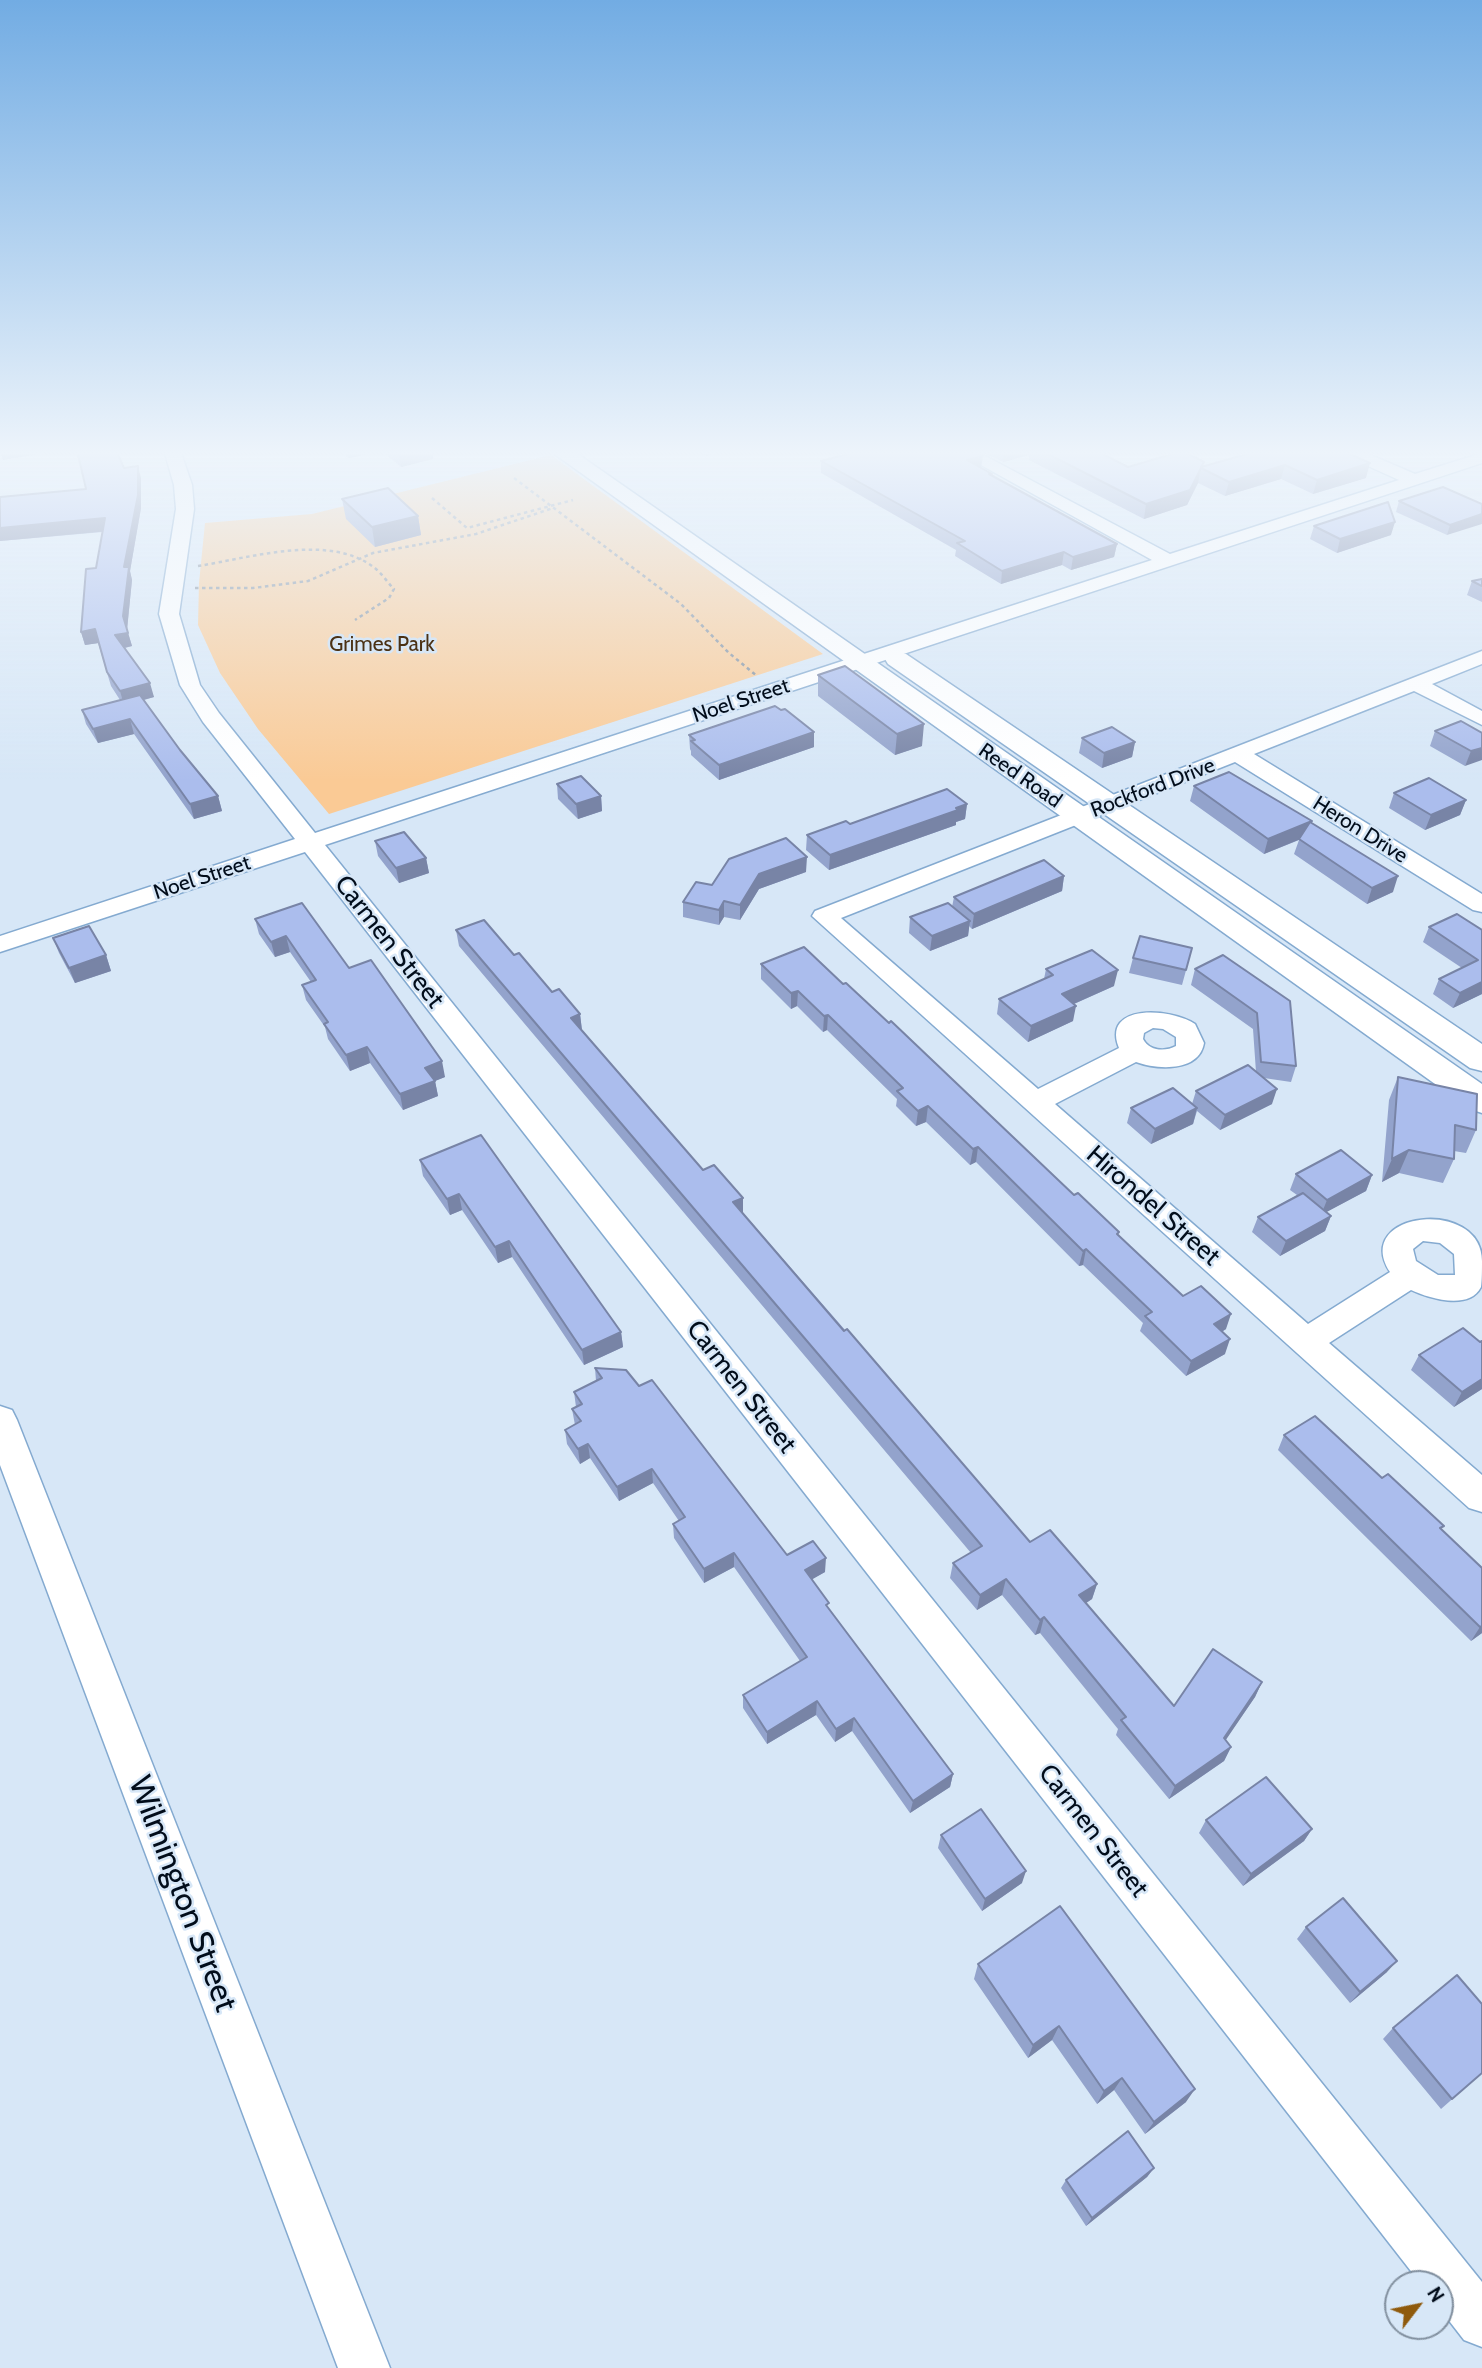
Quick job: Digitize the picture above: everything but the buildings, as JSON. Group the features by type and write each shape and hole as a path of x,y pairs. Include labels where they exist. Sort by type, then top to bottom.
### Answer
{"street":[{"name":"Carmen Street","path":"176,561 169,614 190,685 211,717 1482,2322"},
{"name":"Reed Road","path":"718,561 862,650 1079,817 1477,1081"},
{"path":"751,561 799,593"},
{"path":"888,653 1168,561"},
{"name":"Reed Road","path":"862,650 888,653 1110,804 1477,1081"},
{"name":"Noel Street","path":"0,944 310,842 862,650"},
{"name":"Rockford Drive","path":"824,916 1482,657"},
{"path":"1414,683 1482,719"},
{"name":"Heron Drive","path":"1238,754 1482,905"},
{"name":"Hirondel Street","path":"824,916 1482,1497"},
{"path":"1035,1102 1136,1051"},
{"path":"1306,1341 1410,1275"},
{"name":"Wilmington Street","path":"0,1420 364,2368"}],"path":[{"path":"197,566 226,561"},
{"path":"171,590 207,586 253,588 284,585 308,581 353,561"},
{"path":"355,620 389,598 394,589 386,578 358,561"},
{"path":"623,561 681,604 729,653 759,678"}],"green space":[{"name":"Grimes Park","path":"201,561 695,561 823,654 329,814 258,729 220,673 198,625"}]}
